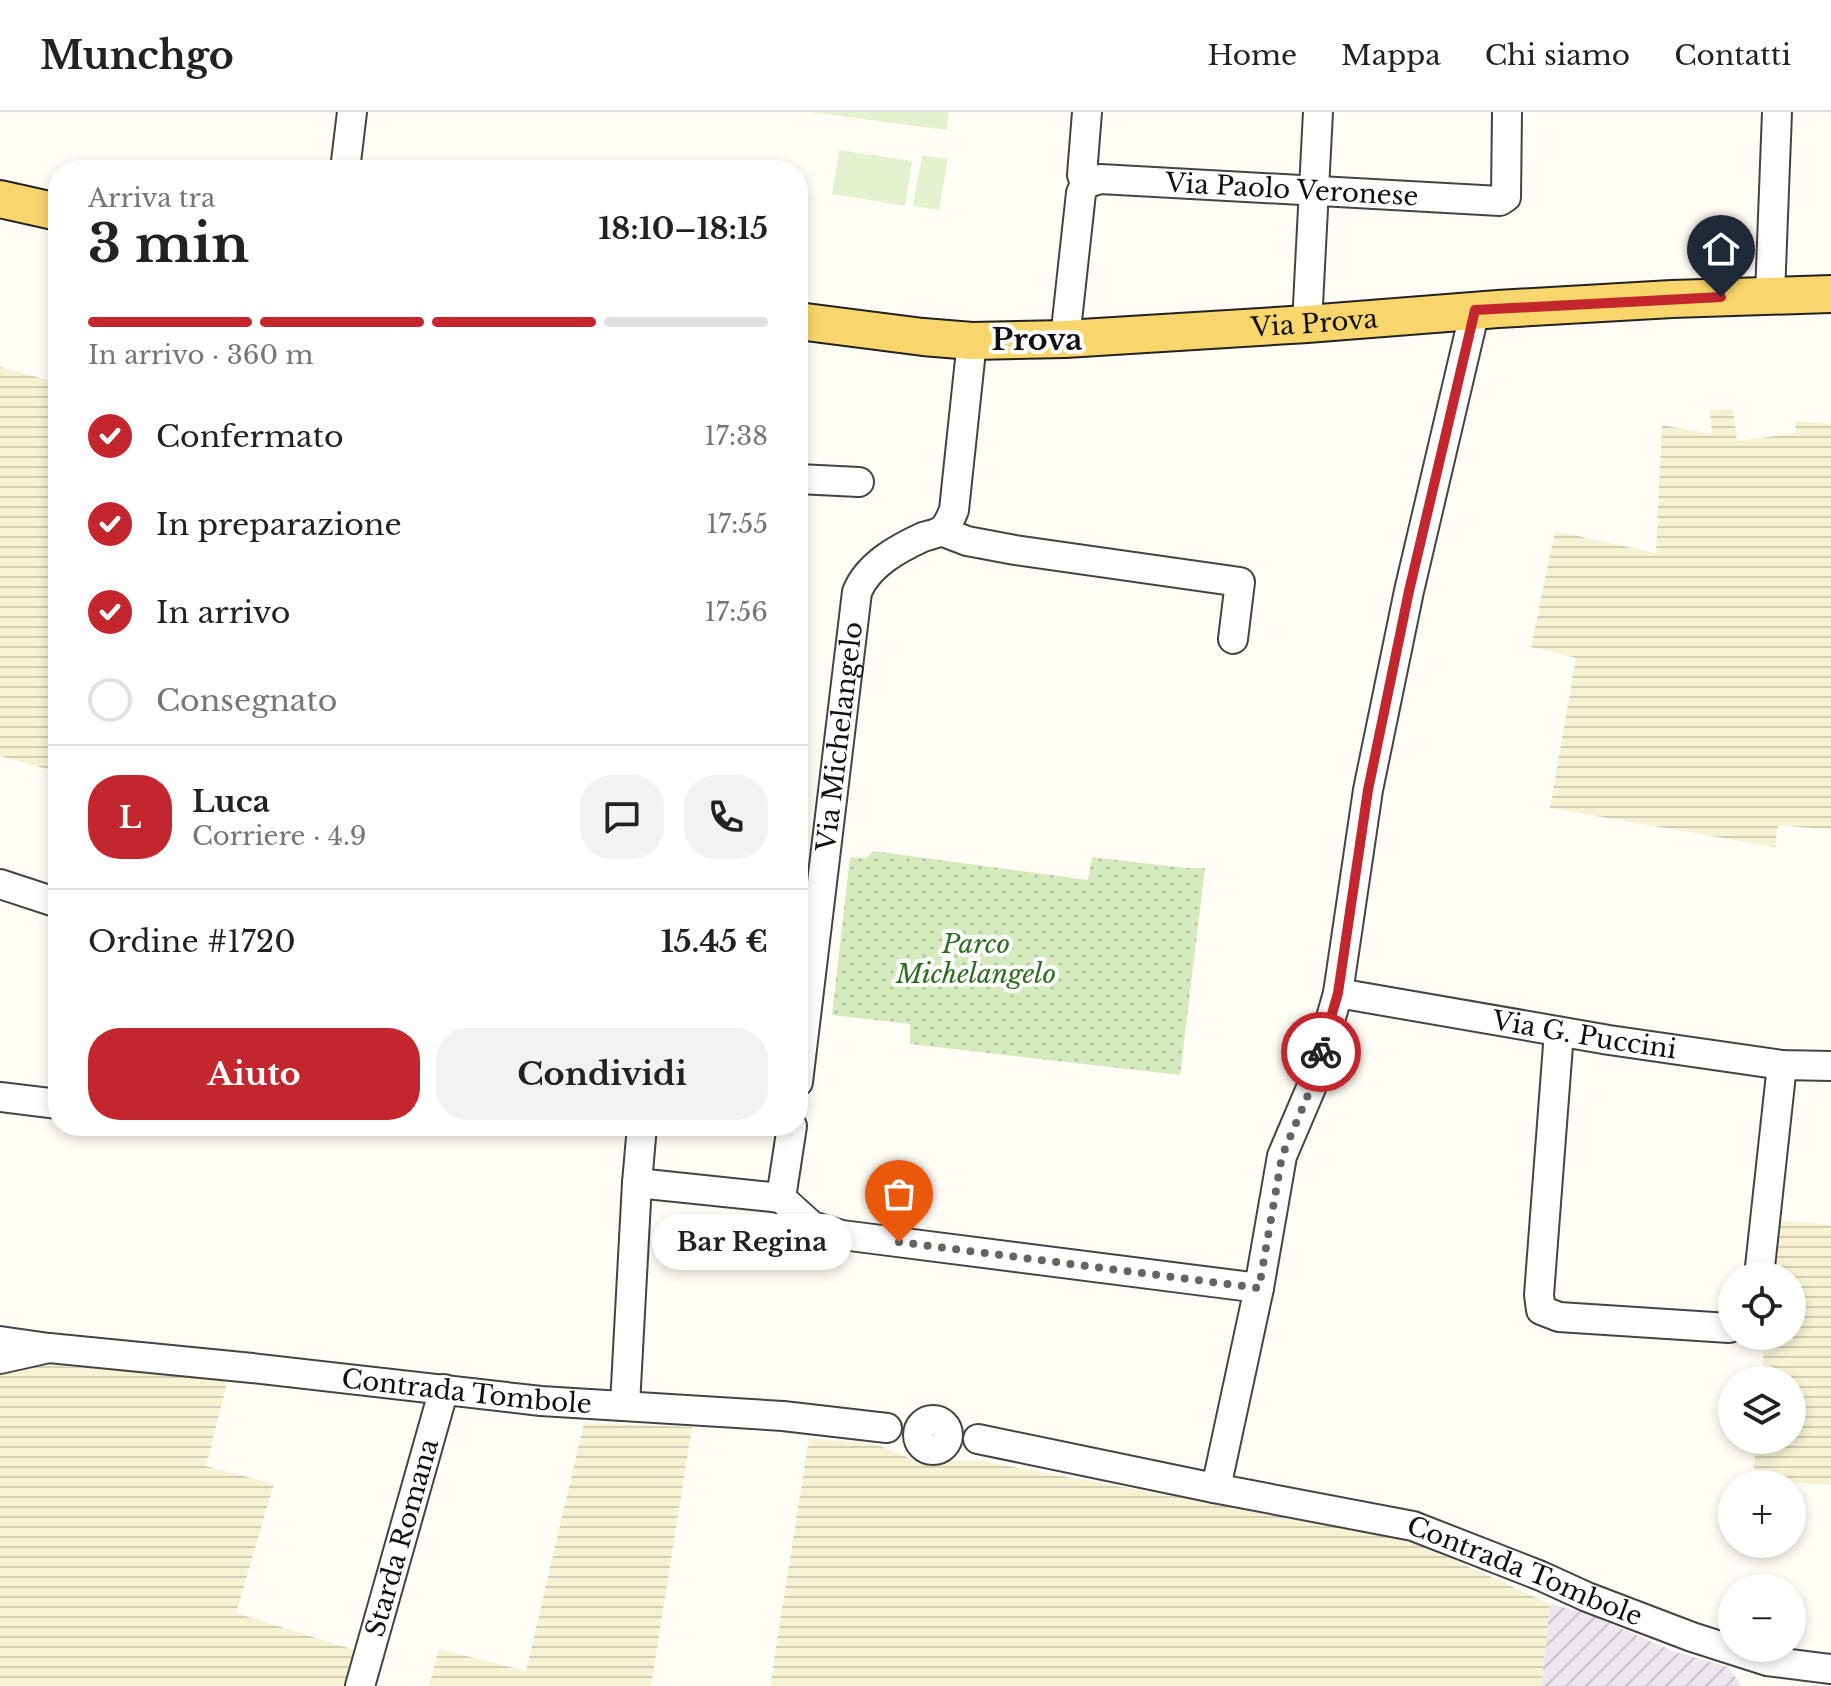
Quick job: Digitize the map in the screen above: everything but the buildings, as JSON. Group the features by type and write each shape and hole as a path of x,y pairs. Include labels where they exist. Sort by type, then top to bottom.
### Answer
{"main road":[{"path":"0,199 48,210"},
{"name":"Via Prova","path":"808,322 972,341 1065,339 1657,299 1831,294"}],"street":[{"path":"346,160 352,112"},
{"path":"1065,339 1081,193 1085,184 1082,175 1087,112"},
{"path":"1307,324 1318,112"},
{"name":"Via Paolo Veronese","path":"1085,184 1100,179 1500,201 1506,197 1507,112"},
{"path":"1770,295 1777,112"},
{"path":"1214,1488 1259,1288 1282,1156 1311,1088 1338,993 1368,790 1409,591 1475,310"},
{"path":"972,341 954,510 941,531 967,541 1003,548 1240,582 1233,639"},
{"path":"808,479 859,482"},
{"name":"Via Michelangelo","path":"808,999 857,592 862,579 873,567 922,538 941,531"},
{"path":"0,884 48,900"},
{"name":"Via G. Puccini","path":"1338,993 1559,1032 1782,1065 1831,1066"},
{"path":"1559,1032 1539,1295 1541,1310 1559,1317 1718,1327"},
{"path":"1761,1262 1782,1065"},
{"path":"0,1097 48,1103"},
{"path":"625,1405 641,1136"},
{"path":"781,1198 790,1136"},
{"path":"637,1183 781,1198 812,1226 842,1235 1259,1288"},
{"name":"Contrada Tombole","path":"0,1341 541,1401 783,1416 978,1439 1413,1526 1677,1631 1766,1674 1831,1669"},
{"name":"Contrada Tombole","path":"0,1359 49,1348"},
{"name":"Starda Romana","path":"360,1686 444,1389"}],"shaded area":[{"path":"0,367 48,380 48,769 0,756"},
{"path":"1733,409 1737,441 1796,433 1795,421 1831,424 1831,830 1778,825 1775,847 1550,808 1576,658 1531,647 1555,531 1656,553 1662,425 1712,434 1710,410"},
{"path":"1775,1220 1831,1225 1831,1485 1806,1483 1806,1470 1754,1470 1755,1454 1806,1454 1806,1366 1762,1366 1764,1350 1806,1350 1806,1262 1771,1262"},
{"path":"24,1363 228,1379 206,1466 274,1484 236,1613 361,1652 351,1686 0,1686 0,1370"},
{"path":"584,1423 692,1427 651,1686 429,1686 439,1649 526,1671"},
{"path":"809,1438 876,1444 914,1460 981,1461 1408,1539 1550,1604 1541,1686 770,1686"},
{"path":"1550,1604 1583,1612 1673,1651 1728,1667 1742,1686 1541,1686"}],"green space":[{"path":"809,112 949,112 947,130"},
{"path":"839,150 912,161 905,206 832,194"},
{"path":"922,155 948,159 939,210 913,206"},
{"name":"Parco Michelangelo","path":"873,851 1088,880 1092,857 1205,868 1180,1075 910,1044 910,1024 832,1015 850,857 866,858"}],"way so far":[{"path":"899,1242 1259,1288 1282,1156 1311,1088 1321,1052"}],"place":[{"name":"Bar Regina","path":"899,1242"}],"district":[{"name":"Prova","path":"1037,340"}],"route":[{"path":"1321,1052 1338,993 1368,790 1409,591 1475,310 1721,297"}]}
